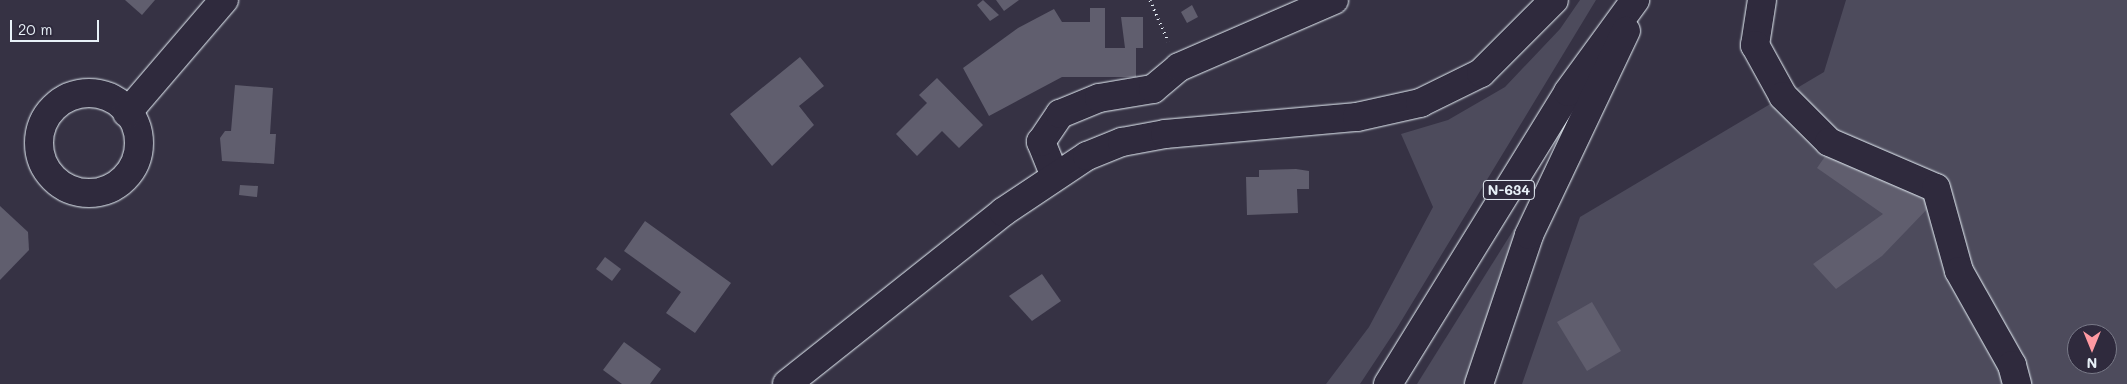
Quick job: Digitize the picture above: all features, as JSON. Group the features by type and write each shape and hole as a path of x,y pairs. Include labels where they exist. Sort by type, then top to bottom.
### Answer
{"main road":[{"path":"127,113 224,0"},
{"path":"1054,174 1041,142 1060,114 1099,98 1153,89 1179,66 1334,0"},
{"path":"787,384 1054,174 1122,142 1218,128 1357,117 1420,103 1481,73 1554,0"},
{"name":"N-634","path":"1388,384 1568,92 1635,0"},
{"path":"1479,384 1529,235 1639,0"},
{"path":"1762,0 1755,44 1783,96 1829,142 1936,188 1959,271 2012,366 2017,384"}],"path":[{"path":"1150,0 1179,66"}],"shaded area":[{"path":"1580,0 1596,0 1397,328 1360,384 1326,384 1369,327 1433,207 1401,134 1448,120 1505,87 1560,29"},
{"path":"1846,0 2127,0 2127,384 1522,384 1580,217 1824,72"},
{"path":"1514,229 1519,232 1464,384 1417,384"}],"building":[{"path":"125,0 155,0 142,15"},
{"path":"983,0 999,15 990,21 977,5"},
{"path":"996,0 1019,0 1004,11"},
{"path":"1192,5 1198,17 1187,23 1181,12"},
{"path":"1090,8 1105,8 1105,48 1125,48 1121,17 1143,17 1143,48 1136,48 1136,77 1062,77 989,116 963,68 1018,28 1054,9 1062,22 1090,22"},
{"path":"800,57 824,86 799,106 814,125 772,166 730,114"},
{"path":"937,78 983,125 959,148 942,131 917,156 896,134 927,103 919,95"},
{"path":"235,85 273,88 270,134 276,134 274,164 222,161 220,138 225,131 231,131"},
{"path":"1833,145 1932,204 1882,256 1836,289 1813,264 1883,214 1817,168"},
{"path":"1296,169 1309,171 1309,189 1297,189 1298,213 1247,215 1246,177 1259,177 1259,170"},
{"path":"240,185 258,186 257,197 239,195"},
{"path":"0,206 28,232 29,250 0,280"},
{"path":"645,221 731,283 695,333 666,313 681,292 624,251"},
{"path":"605,257 621,269 612,281 596,269"},
{"path":"1042,274 1061,301 1032,321 1009,296"},
{"path":"1592,302 1621,351 1587,371 1557,322"},
{"path":"624,342 661,369 650,384 622,384 603,370"}]}
